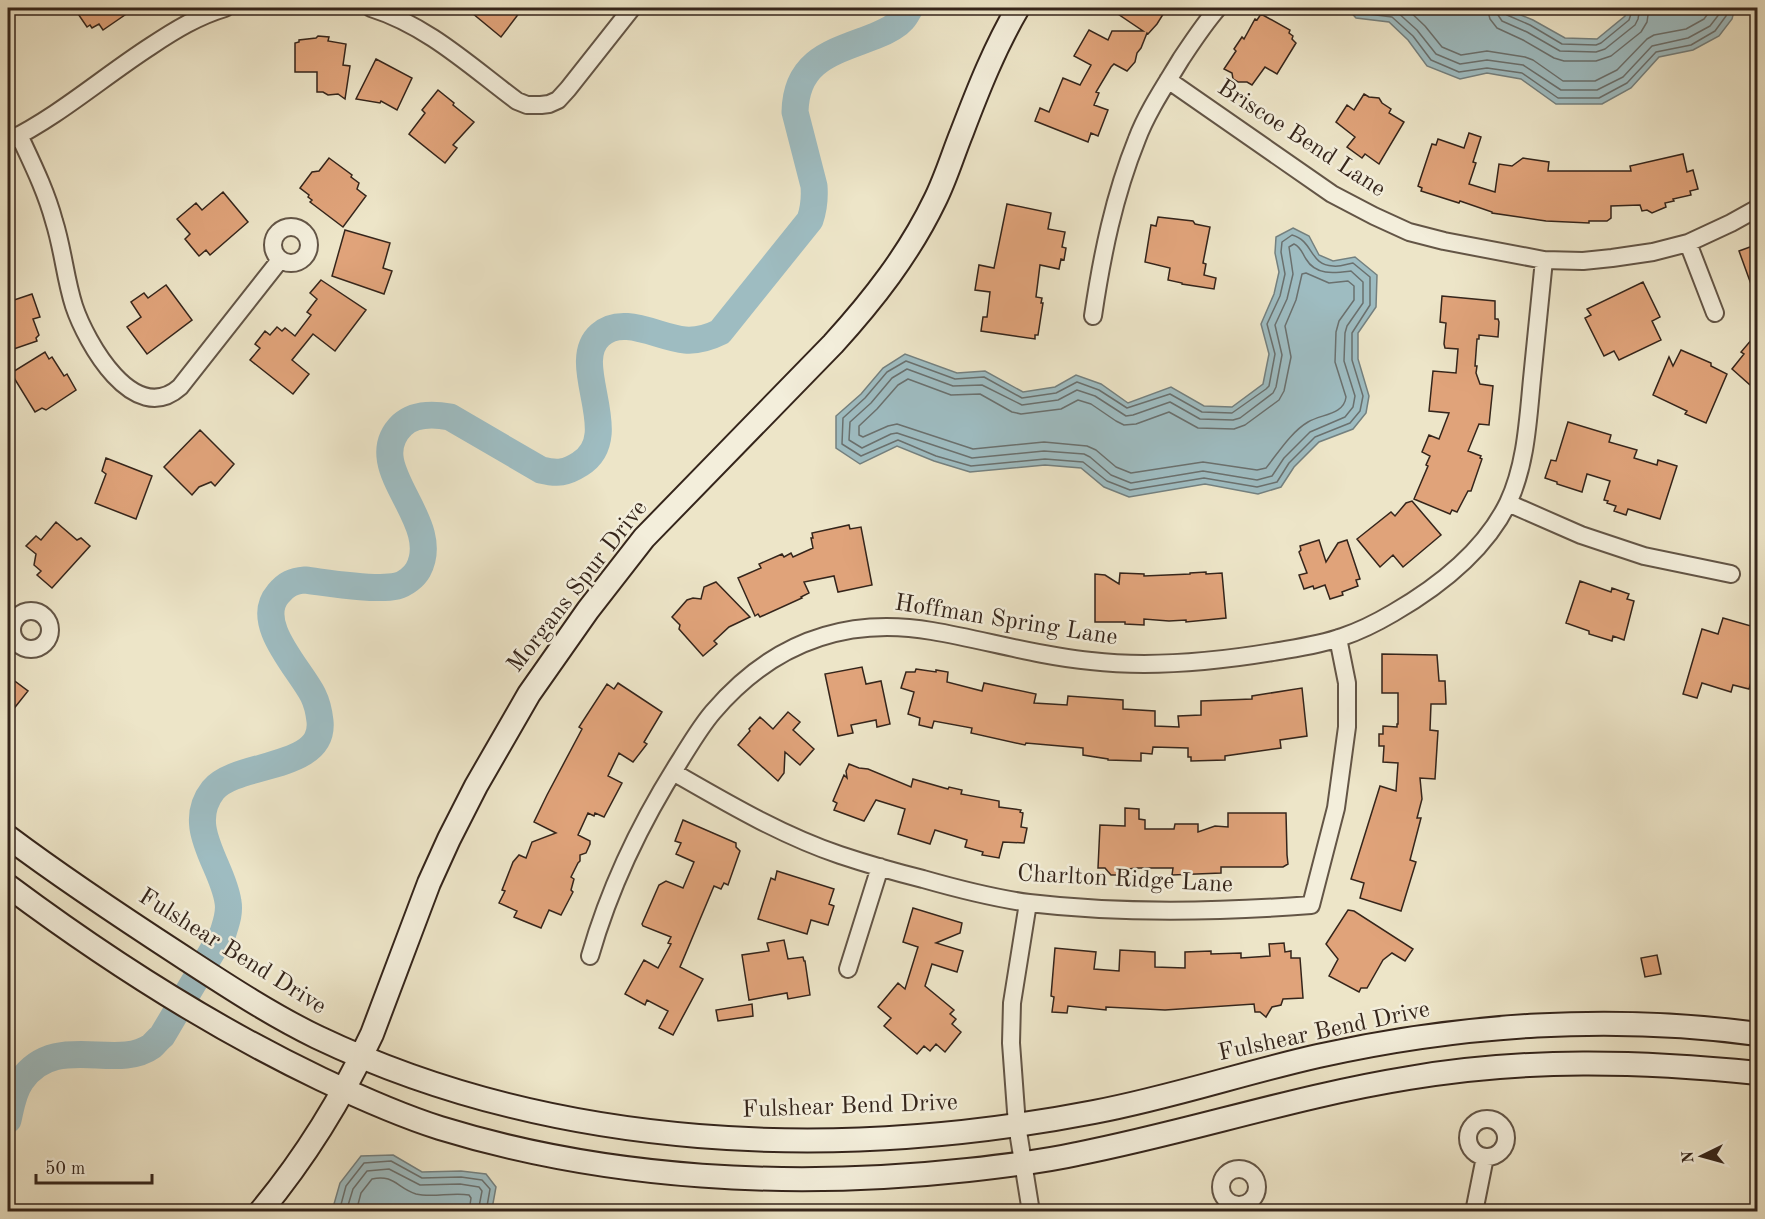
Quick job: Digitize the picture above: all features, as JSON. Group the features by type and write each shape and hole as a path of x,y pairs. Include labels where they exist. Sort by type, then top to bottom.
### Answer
{"main road":[{"name":"Morgans Spur Drive","path":"260,1212 297,1166 362,1057 429,883 449,839 476,786 529,694 588,610 644,538 863,312 894,270 915,238 936,198 989,64 1018,8"},
{"name":"Fulshear Bend Drive","path":"8,837 158,941 249,1000 314,1036 432,1084 575,1120 669,1133 819,1140 903,1137 1017,1125 1096,1112 1349,1049 1469,1031 1609,1024 1758,1034"},
{"path":"8,886 138,976 231,1033 344,1089 438,1127 507,1146 587,1161 664,1171 739,1178 829,1179 904,1176 1023,1163 1149,1139 1359,1087 1404,1078 1473,1069 1554,1064 1635,1063 1758,1073"},
{"path":"1469,1031 1473,1069"}],"street":[{"path":"225,8 199,17 177,29 68,105 13,138 40,180 50,207 71,296 80,322 115,376 126,388 140,396 155,398 166,397 174,393 280,260"},
{"path":"371,8 395,16 434,38 521,103 541,105 553,102 568,89 632,8"},
{"path":"1093,316 1102,254 1115,202 1137,138 1168,80 1206,21 1218,8"},
{"name":"Briscoe Bend Lane","path":"1168,80 1332,194 1408,232 1444,241 1544,260 1583,261 1612,258 1653,252 1688,243 1758,208"},
{"path":"1688,243 1715,313"},
{"name":"Hoffman Spring Lane","path":"590,956 600,918 646,818 673,772 712,714 742,682 775,657 812,639 847,630 883,626 930,630 1090,661 1138,664 1199,662 1300,647 1338,638 1372,625 1438,585 1467,559 1490,532 1508,502 1522,462 1544,260"},
{"path":"1508,502 1581,535 1644,556 1731,574"},
{"name":"Charlton Ridge Lane","path":"673,772 752,816 838,855 968,891 1028,903 1170,911 1242,910 1311,904 1336,808 1347,727 1347,683 1338,638"},
{"path":"848,969 880,867"},
{"path":"1028,903 1012,1004 1011,1043 1017,1125 1031,1212"},
{"path":"1474,1212 1485,1157"}],"water":[{"path":"1347,8 1504,8 1533,20 1565,38 1597,39 1625,16 1627,8 1735,8 1732,19 1719,36 1693,50 1659,57 1631,88 1602,104 1556,104 1521,79 1487,73 1460,79 1427,66 1408,40 1389,22 1356,18"},
{"path":"1293,228 1309,236 1319,255 1333,261 1355,257 1377,275 1376,307 1358,333 1358,359 1369,396 1366,413 1353,429 1319,442 1294,467 1281,487 1258,494 1205,484 1129,497 1104,487 1081,468 1045,465 970,472 897,446 860,464 836,448 836,416 861,394 883,368 905,354 957,373 985,371 1023,392 1055,387 1076,375 1101,384 1128,403 1171,387 1204,406 1232,407 1263,384 1269,354 1261,324 1274,294 1279,272 1275,253 1276,237"},
{"path":"393,1155 422,1172 461,1171 486,1174 496,1187 492,1209 490,1212 332,1211 340,1183 361,1156"}],"building":[{"path":"74,8 135,8 103,30 99,24 92,28 90,25 87,27"},
{"path":"466,8 523,8 501,37"},
{"path":"1109,8 1167,8 1157,24 1147,33 1135,62 1127,71 1114,64 1096,92 1099,93 1094,105 1108,110 1098,136 1091,133 1088,142 1035,121 1040,108 1049,112 1063,78 1080,85 1091,65 1074,56 1089,30 1108,40 1112,31 1143,31"},
{"path":"1261,14 1290,30 1289,33 1296,43 1277,74 1265,67 1252,85 1247,82 1238,82 1233,79 1232,73 1224,69 1242,37 1244,39 1255,19 1257,20"},
{"path":"318,36 329,37 328,41 346,44 343,65 350,66 345,99 338,94 328,95 317,92 317,72 295,72 295,43"},
{"path":"376,59 412,78 397,110 381,101 380,103 356,99"},
{"path":"438,90 474,122 453,145 457,148 445,163 409,134 425,113 422,110"},
{"path":"1364,94 1379,98 1391,109 1389,113 1404,122 1379,164 1365,154 1362,158 1347,147 1355,137 1336,122 1347,105 1354,110"},
{"path":"1469,133 1481,137 1469,184 1495,192 1499,164 1512,166 1523,158 1549,162 1548,171 1631,171 1630,166 1683,154 1687,172 1693,170 1698,189 1690,191 1691,195 1665,203 1666,207 1652,213 1647,210 1642,211 1640,205 1611,206 1611,218 1607,221 1589,221 1589,223 1546,221 1492,213 1460,201 1459,203 1421,191 1422,188 1418,186 1432,144 1436,145 1438,139 1464,148"},
{"path":"329,158 352,175 351,177 359,183 357,189 366,196 343,227 310,202 312,200 308,197 309,195 300,188 312,172 319,171"},
{"path":"223,192 248,222 210,255 206,250 199,256 185,239 190,234 177,219 196,203 202,210"},
{"path":"1007,204 1051,213 1048,229 1065,232 1062,247 1066,248 1064,260 1061,259 1059,269 1040,265 1036,297 1042,298 1041,303 1043,303 1038,335 1035,335 1035,339 981,331 983,317 987,317 990,292 975,290 979,265 994,268"},
{"path":"1158,217 1193,221 1195,224 1210,227 1203,263 1206,264 1204,275 1216,278 1214,289 1168,280 1170,268 1145,262 1151,225 1156,226"},
{"path":"345,230 390,243 383,268 392,271 384,294 332,276"},
{"path":"1758,244 1758,298 1756,298 1739,251"},
{"path":"321,280 366,310 335,351 313,334 292,360 309,374 293,394 250,360 260,348 255,344 265,331 270,335 277,327 282,331 285,328 295,336 311,315 307,312 317,299 310,293"},
{"path":"1643,282 1660,317 1652,321 1661,340 1619,360 1614,351 1604,356 1585,318 1591,315 1587,309"},
{"path":"166,285 192,320 147,354 127,327 141,317 131,302 144,293 148,298"},
{"path":"32,294 40,317 33,319 39,335 36,338 37,341 8,351 8,302"},
{"path":"1442,296 1495,301 1495,319 1499,322 1498,337 1479,335 1477,339 1476,373 1480,384 1493,386 1489,425 1479,424 1468,451 1481,456 1482,459 1471,491 1468,491 1457,512 1452,510 1450,514 1414,499 1430,456 1422,452 1429,435 1439,439 1449,413 1429,411 1433,371 1456,373 1458,349 1445,348 1446,323 1440,322"},
{"path":"1758,332 1758,392 1732,369 1744,354 1741,352"},
{"path":"1681,350 1711,363 1711,366 1727,374 1706,423 1685,414 1687,411 1653,395 1669,357 1673,366"},
{"path":"45,352 49,359 52,357 64,376 67,374 76,390 46,410 42,408 35,412 11,373"},
{"path":"1568,422 1611,435 1609,442 1637,450 1634,458 1657,465 1658,460 1677,466 1660,519 1628,509 1626,515 1614,511 1616,506 1604,500 1610,481 1587,474 1582,492 1545,478 1551,460 1556,461"},
{"path":"200,430 234,464 215,486 211,482 199,487 192,495 164,467"},
{"path":"106,458 152,476 136,519 95,503 106,474 102,471"},
{"path":"1412,501 1441,535 1403,567 1393,555 1380,567 1357,539 1391,512 1395,516 1406,503"},
{"path":"56,522 77,540 81,538 90,546 52,588 37,575 41,571 34,565 36,554 26,546 36,536 41,540"},
{"path":"849,525 850,529 861,527 872,585 838,592 834,576 804,582 809,593 802,598 760,617 758,614 755,616 738,578 761,568 759,564 782,554 784,557 791,553 793,557 813,548 812,533"},
{"path":"1319,540 1326,562 1338,543 1347,540 1360,579 1356,580 1358,586 1342,592 1343,595 1330,599 1325,585 1314,589 1313,586 1304,589 1299,575 1307,573 1299,552 1300,546"},
{"path":"1206,572 1206,574 1222,573 1226,618 1186,622 1186,620 1144,619 1144,625 1125,624 1125,622 1095,622 1095,574 1105,575 1119,584 1120,573 1144,574 1144,576"},
{"path":"1580,581 1611,592 1612,588 1629,594 1627,599 1634,601 1624,640 1613,636 1612,641 1589,634 1589,631 1566,623"},
{"path":"716,582 750,617 729,627 714,641 717,644 703,656 679,629 680,625 672,617 687,600 701,599 704,587"},
{"path":"1723,618 1758,628 1758,645 1751,667 1755,668 1749,689 1733,685 1731,692 1702,683 1697,698 1683,694 1702,629 1718,634"},
{"path":"1382,654 1437,655 1439,681 1445,681 1446,704 1431,704 1430,730 1438,731 1435,779 1420,778 1422,799 1417,818 1421,818 1410,860 1416,862 1401,911 1360,898 1364,883 1351,879 1380,786 1396,791 1398,763 1383,762 1384,746 1379,746 1379,734 1383,734 1383,726 1397,727 1398,724 1398,693 1382,693"},
{"path":"862,667 866,684 881,681 890,724 877,727 876,720 851,725 853,733 838,736 825,674"},
{"path":"916,669 948,672 947,682 982,691 984,683 1036,694 1034,703 1067,705 1068,696 1123,700 1123,709 1155,711 1155,726 1179,727 1178,716 1201,715 1201,701 1252,699 1252,696 1302,688 1307,736 1280,740 1281,748 1225,756 1225,760 1191,761 1191,757 1188,757 1188,748 1153,747 1152,754 1141,753 1141,761 1108,760 1083,755 1083,748 1026,743 1025,745 971,733 972,728 934,721 932,728 919,725 920,718 908,714 914,692 901,688 906,672 915,672"},
{"path":"8,676 28,691 8,716"},
{"path":"618,683 662,712 644,742 647,744 633,762 619,753 608,776 622,783 604,817 588,813 578,835 590,841 590,844 586,853 580,855 580,861 571,877 574,879 571,890 573,892 561,915 549,910 541,928 514,917 517,911 499,903 505,891 502,890 513,862 519,855 526,858 532,842 556,833 534,822 582,729 579,727 607,684 614,689"},
{"path":"788,712 800,722 793,730 814,749 800,765 785,752 784,773 778,781 738,745 760,717 773,729"},
{"path":"849,764 868,769 911,787 913,779 948,789 949,787 962,790 961,794 999,801 999,807 1021,810 1020,812 1023,813 1021,827 1027,828 1024,843 1003,842 999,858 982,855 983,852 965,847 967,840 935,830 930,844 898,834 905,809 876,800 864,821 834,810 837,803 833,801 844,775 847,778 846,771"},
{"path":"1125,808 1139,809 1139,819 1145,820 1145,829 1174,829 1175,824 1198,824 1198,832 1215,826 1228,827 1228,813 1286,813 1288,864 1283,867 1221,867 1221,873 1172,875 1173,868 1137,868 1111,875 1105,868 1098,868 1100,825 1125,826"},
{"path":"683,820 736,843 740,851 728,885 724,883 721,889 714,886 680,967 703,979 673,1035 659,1028 668,1011 647,1000 645,1005 625,994 644,960 658,968 671,944 668,943 671,937 642,924 659,885 666,881 683,888 694,862 676,854 681,843 675,841"},
{"path":"777,871 834,889 829,904 834,906 828,925 811,920 807,934 758,919 771,878 775,880"},
{"path":"913,908 962,923 960,933 936,943 963,951 957,972 932,964 925,986 954,1010 950,1014 956,1019 952,1024 961,1032 945,1052 936,1044 930,1051 924,1046 917,1054 884,1026 891,1018 878,1007 898,983 905,989 918,947 903,942"},
{"path":"1348,910 1354,911 1413,949 1405,961 1392,953 1383,960 1367,988 1361,988 1359,992 1329,976 1338,959 1326,944"},
{"path":"784,940 788,959 803,957 805,961 810,995 788,999 787,993 749,1000 742,955 769,951 767,943"},
{"path":"1284,943 1285,952 1291,951 1291,958 1300,958 1303,998 1283,999 1281,1005 1272,1007 1266,1017 1260,1012 1255,1012 1254,1004 1165,1010 1106,1007 1106,1010 1068,1006 1067,1013 1052,1012 1055,948 1096,952 1094,969 1119,971 1120,950 1155,952 1155,967 1185,968 1185,952 1241,953 1241,958 1270,956 1269,944"},
{"path":"1657,955 1661,974 1645,977 1641,958"},
{"path":"752,1004 753,1016 718,1021 716,1010"}],"waterway":[{"path":"8,1120 18,1085 35,1066 51,1058 68,1055 121,1055 137,1053 152,1046 162,1036 223,933 228,914 228,902 204,832 202,818 205,804 213,790 225,781 295,757 309,749 318,737 320,721 318,708 307,684 281,646 271,618 272,606 278,594 290,584 305,580 365,587 397,586 409,580 418,570 423,551 421,532 395,476 390,458 391,441 402,425 419,416 450,417 541,470 562,472 580,464 593,452 598,436 598,419 589,363 592,348 600,335 609,329 619,327 641,329 685,340 703,339 720,332 810,220 814,203 814,186 795,112 797,94 802,80 820,60 890,29 903,19 910,8"}]}
